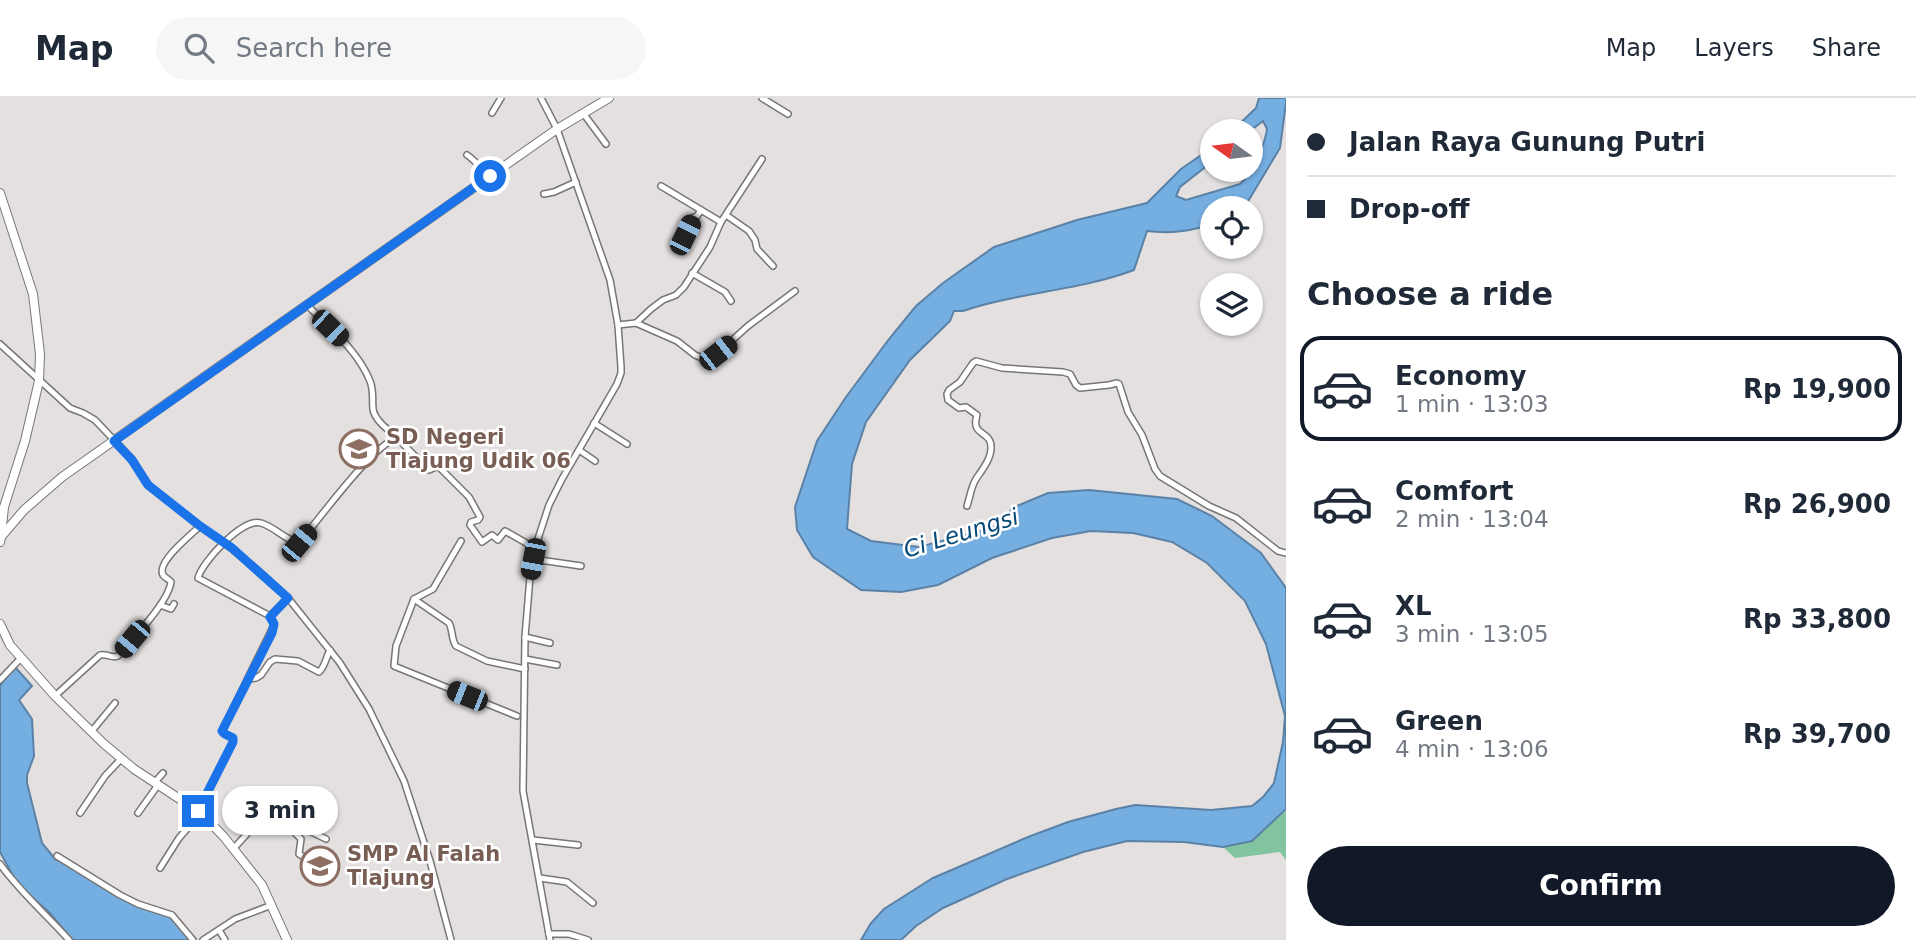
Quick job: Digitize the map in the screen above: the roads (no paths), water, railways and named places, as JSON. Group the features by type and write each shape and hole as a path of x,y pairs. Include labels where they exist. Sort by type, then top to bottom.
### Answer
{"main road":[{"path":"0,539 44,490 557,129 609,98"},
{"path":"0,193 33,294 40,341 39,382 25,441 4,507 0,539"},
{"path":"0,624 10,645 91,732 121,759 200,812 234,848 262,885 287,940"}],"street":[{"path":"492,113 501,98"},
{"path":"541,98 557,129 610,280 618,325 621,373 549,505 535,548 525,637 523,791 549,937 569,934 588,940"},
{"path":"762,98 788,114"},
{"path":"583,113 606,144"},
{"path":"467,155 490,176"},
{"path":"636,323 663,300 676,295 684,287 710,247 721,222 762,159"},
{"path":"544,194 576,182"},
{"path":"661,186 721,222"},
{"path":"680,242 692,218 701,210"},
{"path":"726,215 749,231 757,249 773,266"},
{"path":"692,273 724,292 731,301"},
{"path":"618,325 636,323 677,341 695,355 709,357 718,353 748,326 795,291"},
{"path":"307,305 340,339 363,369 372,387 374,414 429,470 438,466 469,497 480,517 470,525 482,542 492,535 498,540 505,531 535,548"},
{"path":"0,344 70,408 90,416 132,460 148,485 250,563 288,598 330,650 364,700 404,781 451,940"},
{"path":"967,506 991,448 987,437 975,426 977,415 948,400 949,390 960,382 976,361 1002,368 1063,372 1070,374 1080,388 1119,384 1128,412 1142,435 1160,476 1209,506 1236,518 1278,551 1286,553"},
{"path":"594,423 627,444"},
{"path":"160,868 200,812 233,742 233,738 222,731 272,633 274,624 270,617 198,578 205,564 242,527 257,521 299,543 367,461 398,436"},
{"path":"579,450 595,461"},
{"path":"55,696 100,655 118,656 160,605 172,584 163,574 165,562 200,526"},
{"path":"461,541 433,589 414,599 396,646 394,666 517,716"},
{"path":"533,559 581,566"},
{"path":"270,617 288,598"},
{"path":"414,599 449,623 453,642 461,649 487,661 525,669"},
{"path":"160,605 170,610 174,604"},
{"path":"525,637 550,643"},
{"path":"249,679 260,676 275,659 298,661 319,672 330,650"},
{"path":"0,680 21,658"},
{"path":"525,659 557,665"},
{"path":"91,732 115,703"},
{"path":"80,813 102,779 121,759"},
{"path":"138,813 163,773"},
{"path":"234,848 246,835 261,809 326,839"},
{"path":"292,822 293,831 301,841 299,854 307,857"},
{"path":"533,840 578,845"},
{"path":"57,856 120,895 172,915 193,940"},
{"path":"0,864 16,886 69,940"},
{"path":"540,878 567,882 593,903"},
{"path":"203,940 235,919 272,905"},
{"path":"219,930 225,940"}],"water":[{"path":"1259,98 1286,98 1280,148 1264,175 1267,129 1264,119 1245,119 1256,108"},
{"path":"1200,156 1200,171 1180,187 1176,196 1186,200 1240,184 1260,182 1251,196 1200,196 1200,227 1172,232 1147,231 1134,270 1092,283 954,311 950,321 910,360 866,422 852,464 847,529 871,541 919,547 1003,525 1012,508 1048,493 1089,490 1177,499 1212,516 1261,553 1286,588 1286,809 1252,841 1223,847 1184,842 1127,841 1083,852 1007,879 943,908 901,940 861,940 884,909 933,878 1028,837 1068,822 1135,805 1211,810 1252,806 1274,783 1283,742 1285,716 1266,644 1245,601 1207,563 1172,542 1133,533 1091,531 1052,538 992,558 938,585 901,592 861,590 813,557 797,530 795,507 817,441 846,397 916,306 943,283 994,247 1077,220 1147,203 1181,169"},
{"path":"15,667 32,686 19,700 32,719 34,756 27,783 42,843 55,859 104,888 138,907 174,919 188,940 72,940 50,913 18,885 0,852 0,686"}],"place":[{"name":"SD Negeri Tlajung Udik 06","path":"359,449"},
{"name":"SMP Al Falah Tlajung","path":"320,866"}],"water label":[{"name":"Ci Leungsi","path":"961,533"}]}
